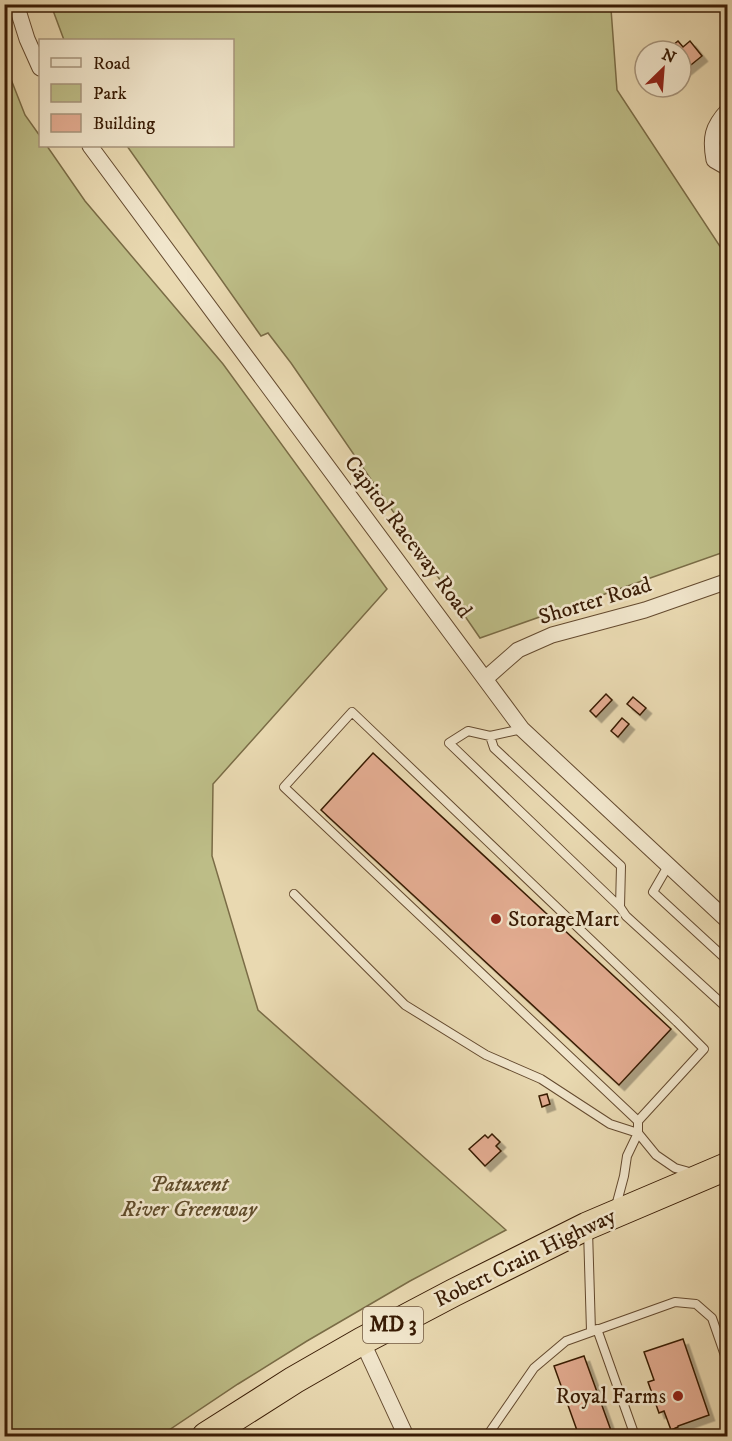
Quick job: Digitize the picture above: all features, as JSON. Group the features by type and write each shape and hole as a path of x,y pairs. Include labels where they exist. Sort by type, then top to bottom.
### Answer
{"highway":[{"name":"Robert Crain Highway","path":"221,1429 294,1380 453,1293 587,1226 728,1166"}],"street":[{"path":"16,4 27,39 39,66"},
{"path":"725,116 713,129 711,147 714,160 728,168"},
{"name":"Capitol Raceway Road","path":"91,147 522,729 728,921"},
{"name":"Shorter Road","path":"485,679 518,650 552,635 645,610 728,581"},
{"path":"362,1341 406,1437"}],"lane":[{"path":"614,1214 627,1156 638,1133 638,1121 704,1049 352,712 284,787 638,1121"},
{"path":"522,729 490,736 468,731 449,743 620,907 626,916 728,1009"},
{"path":"490,736 494,748 621,866 620,907"},
{"path":"668,866 653,892 728,961"},
{"path":"294,894 405,1005 486,1055 541,1078 610,1124 638,1133 656,1155 675,1168 703,1176"},
{"path":"587,1226 594,1330 635,1437"},
{"path":"488,1437 534,1368 566,1341 675,1302 696,1304 712,1318 728,1364"}],"green space":[{"path":"51,5 614,5 611,9 617,90 727,257 727,551 480,638 291,363 268,333 261,336 128,147 234,147 234,39 64,39"},
{"name":"Patuxent River Greenway","path":"5,64 25,115 39,135 39,147 48,147 85,201 223,364 387,589 213,784 212,856 258,1010 506,1230 410,1281 307,1341 160,1436 5,1436"}],"building":[{"path":"693,45 702,56 693,63"},
{"path":"606,694 612,700 596,717 590,711"},
{"path":"633,697 646,708 640,715 627,704"},
{"path":"622,718 629,724 618,737 611,731"},
{"name":"StorageMart","path":"373,753 671,1029 619,1085 321,810"},
{"path":"728,809 728,822 721,816"},
{"path":"547,1094 550,1104 542,1107 539,1096"},
{"path":"492,1134 500,1142 496,1146 501,1151 485,1166 469,1149 485,1135 488,1138"},
{"name":"Royal Farms","path":"683,1339 709,1415 671,1430 664,1411 659,1413 648,1382 654,1380 644,1352"},
{"path":"584,1356 613,1436 579,1436 554,1366"}],"place":[{"name":"StorageMart","path":"496,919"},
{"name":"Royal Farms","path":"678,1396"}]}
